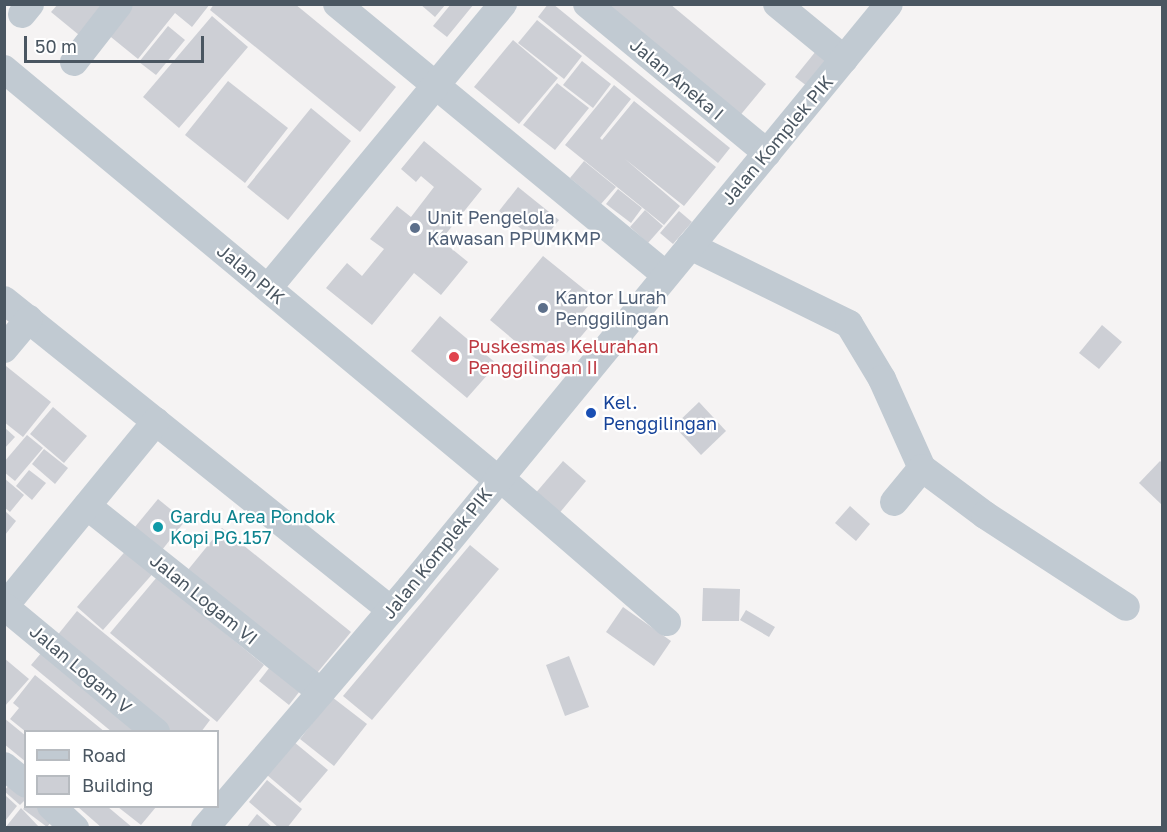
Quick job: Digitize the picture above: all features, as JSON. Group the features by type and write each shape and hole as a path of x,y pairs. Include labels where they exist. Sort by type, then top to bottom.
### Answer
{"street":[{"path":"74,62 119,4"},
{"path":"337,4 666,275"},
{"path":"268,288 503,4"},
{"name":"Jalan Aneka I","path":"587,4 767,153"},
{"path":"777,4 844,59"},
{"name":"Jalan Komplek PIK","path":"225,788 321,692 410,588 459,525 889,4"},
{"name":"Jalan PIK","path":"4,69 498,478 667,622"},
{"path":"690,246 849,324 882,379 922,468 985,515 1126,607"},
{"path":"4,300 391,610"},
{"path":"4,349 29,319"},
{"path":"5,607 156,421"},
{"path":"894,502 922,468"},
{"name":"Jalan Logam VI","path":"87,506 321,692"},
{"name":"Jalan Logam V","path":"5,607 154,730"},
{"path":"4,766 24,782"},
{"path":"52,808 75,828"},
{"name":"Jalan Komplek PIK","path":"205,828 215,808"}],"building":[{"path":"58,4 106,4 79,35 51,12"},
{"path":"129,4 210,4 192,27 175,13 138,59 106,33"},
{"path":"214,4 295,4 396,87 360,132 210,10"},
{"path":"420,4 446,4 435,17"},
{"path":"451,4 474,4 447,37 433,26"},
{"path":"548,4 553,4 730,148 718,163 538,17"},
{"path":"603,4 670,4 766,84 738,118"},
{"path":"212,16 248,47 179,128 143,97"},
{"path":"537,20 582,56 564,79 518,43"},
{"path":"168,26 185,40 156,75 139,62"},
{"path":"513,40 558,78 519,124 474,87"},
{"path":"816,51 831,63 811,89 795,77"},
{"path":"582,61 611,84 593,108 563,85"},
{"path":"228,81 288,128 245,183 185,135"},
{"path":"557,83 589,108 555,150 523,125"},
{"path":"614,85 631,99 600,138 602,140 634,101 716,167 684,206 625,159 680,206 664,225 565,145"},
{"path":"311,108 351,141 288,220 247,187"},
{"name":"Unit Pengelola Kawasan PPUMKMP","path":"424,141 482,189 441,240 468,262 441,295 414,273 372,325 326,288 347,263 362,276 384,249 370,239 397,206 411,217 434,187 421,176 416,182 401,169"},
{"path":"584,161 616,187 601,204 570,178"},
{"path":"518,187 559,220 540,244 499,211"},
{"path":"618,189 642,208 631,223 606,204"},
{"path":"645,210 663,226 648,243 630,227"},
{"path":"679,211 692,222 673,244 660,233"},
{"name":"Kantor Lurah Penggilingan","path":"543,256 595,298 578,318 589,327 567,353 557,344 541,363 490,320"},
{"name":"Puskesmas Kelurahan Penggilingan II","path":"440,316 497,364 467,398 411,351"},
{"path":"1102,325 1122,342 1099,369 1079,353"},
{"path":"6,366 51,402 23,437 4,422"},
{"path":"699,402 726,431 701,455 674,426"},
{"path":"53,407 87,436 64,463 30,434"},
{"path":"4,427 15,437 4,449"},
{"path":"27,435 43,448 15,481 4,472 4,462"},
{"path":"44,449 68,468 55,484 32,464"},
{"path":"563,461 586,481 552,522 528,502"},
{"path":"1160,461 1162,463 1162,505 1139,483"},
{"path":"29,470 46,483 32,500 16,486"},
{"path":"4,478 24,495 10,512 4,507"},
{"name":"Gardu Area Pondok Kopi PG.157","path":"158,499 185,521 158,555 130,533"},
{"path":"850,506 870,524 856,541 835,523"},
{"path":"5,511 16,521 5,535"},
{"path":"222,528 351,632 312,679 183,576"},
{"path":"470,545 499,569 372,720 343,696"},
{"path":"129,547 156,570 103,630 77,607"},
{"path":"157,577 264,665 217,722 110,633"},
{"path":"703,588 740,589 739,621 702,621"},
{"path":"623,607 671,641 654,666 606,632"},
{"path":"746,610 775,627 769,637 740,620"},
{"path":"77,611 210,720 202,730 160,730 52,642"},
{"path":"42,652 138,730 110,730 31,665"},
{"path":"569,656 589,707 565,716 546,665"},
{"path":"4,658 29,679 4,707"},
{"path":"273,663 303,687 289,705 259,681"},
{"path":"35,675 103,730 24,730 10,719 19,708 13,703"},
{"path":"332,697 367,724 334,766 300,739"},
{"path":"4,718 24,734 24,760 4,744"},
{"path":"294,742 328,770 300,803 267,775"},
{"path":"15,778 24,786 24,801 20,805 4,791"},
{"path":"267,780 302,809 287,828 279,828 249,802"},
{"path":"5,795 17,806 5,821"},
{"path":"21,808 40,828 5,828"},
{"path":"50,808 58,814 47,827 23,809"},
{"path":"79,808 109,808 133,828 102,828"},
{"path":"119,808 155,808 141,825"},
{"path":"257,814 273,828 246,828"}],"place":[{"name":"Unit Pengelola Kawasan PPUMKMP","path":"415,228"},
{"name":"Kantor Lurah Penggilingan","path":"543,308"},
{"name":"Puskesmas Kelurahan Penggilingan II","path":"454,357"},
{"name":"Kel. Penggilingan","path":"591,413"},
{"name":"Gardu Area Pondok Kopi PG.157","path":"158,527"}]}
